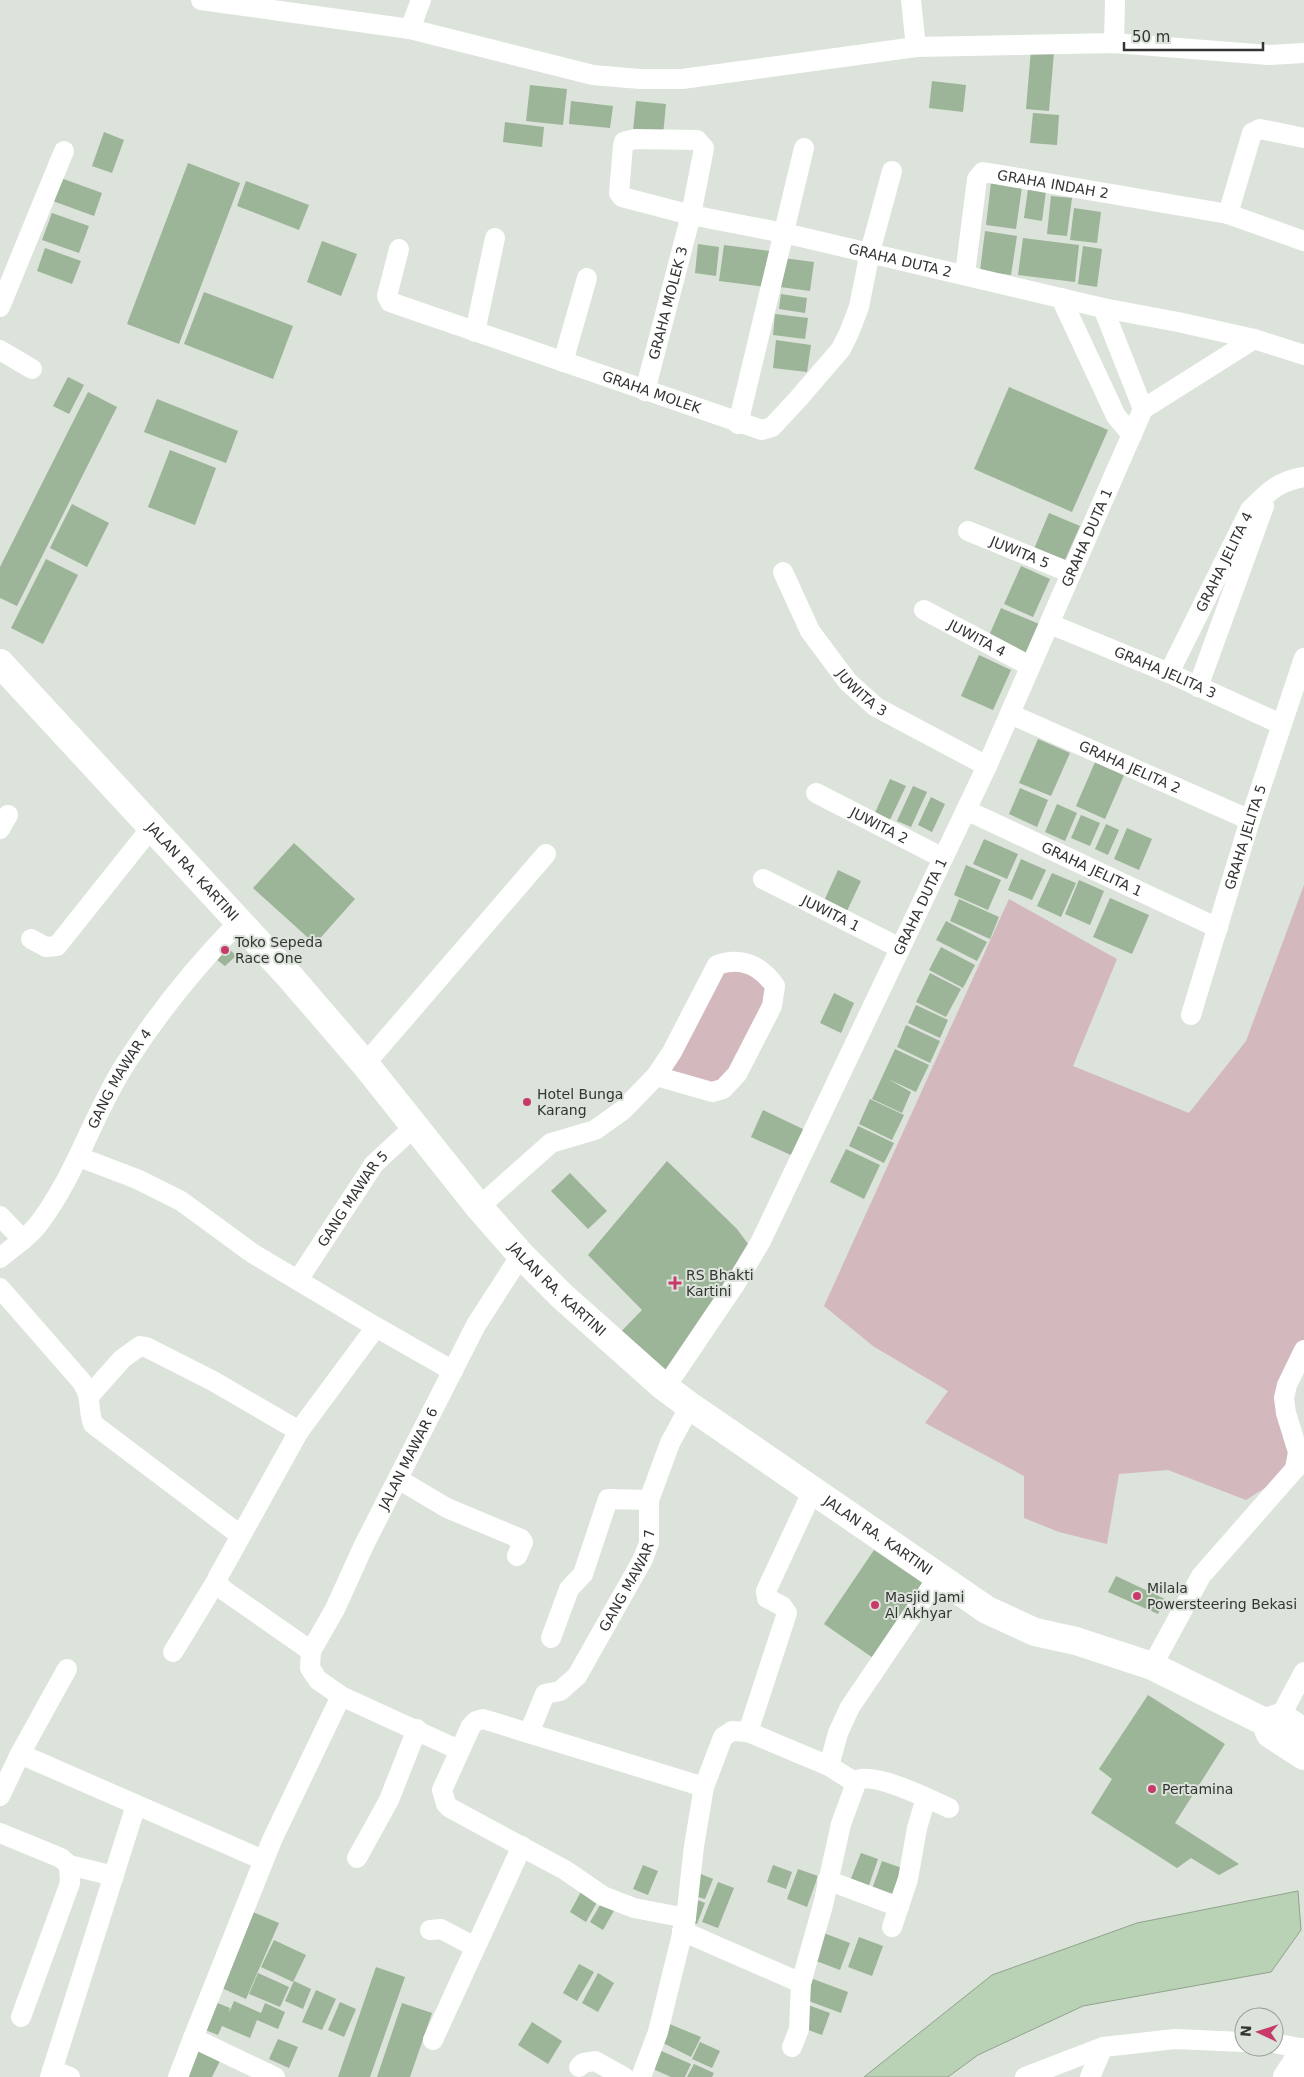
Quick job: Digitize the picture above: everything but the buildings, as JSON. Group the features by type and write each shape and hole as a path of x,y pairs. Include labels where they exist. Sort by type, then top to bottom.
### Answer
{"main road":[{"name":"JALAN RA. KARTINI","path":"0,664 151,828 235,926 291,978 365,1064 479,1207 521,1255 562,1296 665,1388 987,1610 1035,1632 1076,1641 1152,1666 1272,1725 1304,1732"},
{"name":"JALAN RA. KARTINI","path":"1272,1725 1304,1756"},
{"path":"1287,2077 1304,2051"}],"street":[{"path":"201,0 253,3 410,29 593,75 640,79 682,79 916,47 1114,43 1268,55 1304,53"},
{"path":"410,29 421,0"},
{"path":"911,0 916,47"},
{"path":"1114,43 1115,0"},
{"path":"1228,214 1252,134 1260,129 1304,138"},
{"name":"GRAHA DUTA 2","path":"697,140 630,139 623,146 619,193 622,197 691,215 784,233 965,274 1103,308 1254,339 1304,355"},
{"name":"GRAHA MOLEK 3","path":"645,391 691,215 704,148 697,140"},
{"path":"738,424 804,148"},
{"path":"0,306 64,151"},
{"name":"GRAHA MOLEK","path":"399,249 387,296 390,302 738,424 762,430 772,427 841,349 859,307 870,252 892,171"},
{"name":"GRAHA INDAH 2","path":"965,274 977,179 983,172 1228,214 1304,240"},
{"path":"476,332 495,238"},
{"path":"563,362 586,278"},
{"path":"1061,298 1116,416 1132,435"},
{"path":"1103,308 1143,409 1254,339"},
{"path":"0,350 32,369"},
{"name":"GRAHA DUTA 1","path":"665,1388 736,1283 761,1242 987,766 1143,409"},
{"name":"GRAHA JELITA 4","path":"1169,673 1250,510 1270,490 1287,480 1304,477"},
{"path":"1198,687 1270,490"},
{"name":"JUWITA 5","path":"968,531 1071,573"},
{"name":"JUWITA 3","path":"783,572 810,631 848,682 876,707 987,766"},
{"name":"JUWITA 4","path":"924,610 1030,666"},
{"name":"GRAHA JELITA 3","path":"1050,624 1169,673 1281,724"},
{"name":"GRAHA JELITA 5","path":"1192,1016 1250,820 1304,658"},
{"name":"GRAHA JELITA 2","path":"1010,714 1250,820"},
{"name":"JUWITA 2","path":"816,793 943,858"},
{"name":"GRAHA JELITA 1","path":"966,810 1218,928"},
{"path":"31,939 46,948 57,946 151,828"},
{"path":"365,1064 546,854"},
{"name":"JUWITA 1","path":"762,879 900,948"},
{"name":"GANG MAWAR 4","path":"0,1258 36,1227 79,1157 124,1067 180,987 205,956 235,926"},
{"path":"479,1207 551,1143 596,1130 623,1110 656,1076 672,1052 717,965 731,960 745,963 766,973 775,986 772,1006 738,1074 723,1089 712,1092 656,1076"},
{"name":"GANG MAWAR 5","path":"298,1280 374,1164 415,1126"},
{"path":"79,1157 137,1179 181,1201 244,1248 376,1328 453,1371"},
{"path":"0,1216 23,1240"},
{"name":"JALAN MAWAR 6","path":"311,1659 398,1479 476,1325 521,1255"},
{"path":"0,1288 82,1382 90,1394 90,1415 93,1424 240,1535"},
{"path":"173,1652 217,1580 240,1535 299,1431 376,1328"},
{"path":"90,1394 122,1359 140,1346 146,1347 213,1381 299,1431"},
{"path":"1152,1666 1201,1576 1299,1471 1298,1452 1286,1413 1284,1398 1287,1385 1304,1350"},
{"name":"GANG MAWAR 7","path":"529,1733 545,1694 560,1692 577,1676 643,1559 649,1543 648,1500 670,1443 690,1406"},
{"path":"398,1479 447,1508 521,1539 523,1542 517,1556"},
{"path":"748,1732 787,1613 782,1606 768,1598 766,1590 813,1490"},
{"path":"551,1638 569,1589 583,1574 608,1499 648,1500"},
{"path":"829,1766 838,1734 850,1707 938,1577"},
{"path":"217,1580 225,1591 311,1659 318,1680 341,1696 417,1729 459,1750"},
{"path":"0,1796 20,1754 67,1669"},
{"path":"1272,1725 1304,1672"},
{"path":"178,2077 263,1860 296,1786 341,1696"},
{"path":"704,1787 489,1721 476,1720 459,1750 442,1790 446,1804 450,1808 565,1870 603,1896 684,1924 801,1983"},
{"path":"357,1858 389,1800 417,1729"},
{"path":"641,2077 658,2032 684,1924 704,1787 723,1737 732,1731 748,1732 829,1766 855,1781"},
{"path":"20,1754 263,1860"},
{"path":"792,2047 799,2028 801,1983 823,1905 827,1880 841,1824 855,1781 861,1778 878,1781 949,1808"},
{"path":"892,1927 908,1879 917,1828 926,1798"},
{"path":"57,2075 136,1805"},
{"path":"0,1833 61,1858 69,1864 114,1876"},
{"path":"433,2040 522,1846"},
{"path":"21,2017 70,1883 69,1864"},
{"path":"827,1880 898,1907"},
{"path":"430,1930 442,1930 475,1947"},
{"path":"193,2038 275,2077"},
{"path":"1025,2077 1103,2047 1175,2039 1234,2042"},
{"path":"1284,2046 1304,2051"},
{"path":"1090,2077 1103,2047"},
{"path":"579,2066 595,2060 624,2077"}],"shaded area":[{"path":"1304,885 1304,1350 1287,1385 1295,1469 1246,1500 1168,1470 1119,1474 1107,1544 1059,1532 1024,1518 1024,1476 925,1423 948,1391 873,1346 824,1306 1009,899 1117,959 1073,1066 1189,1113 1246,1041"},
{"path":"731,960 775,986 723,1089 656,1076"},
{"path":"1298,1891 1301,1930 1271,1972 1083,2006 978,2055 948,2077 864,2077 992,1975 1137,1923"}],"place":[{"name":"Toko Sepeda Race One","path":"225,950"},
{"name":"Hotel Bunga Karang","path":"527,1102"},
{"name":"RS Bhakti Kartini","path":"675,1283"},
{"name":"Milala Powersteering Bekasi","path":"1137,1596"},
{"name":"Masjid Jami Al Akhyar","path":"875,1605"},
{"name":"Pertamina","path":"1152,1789"}]}
